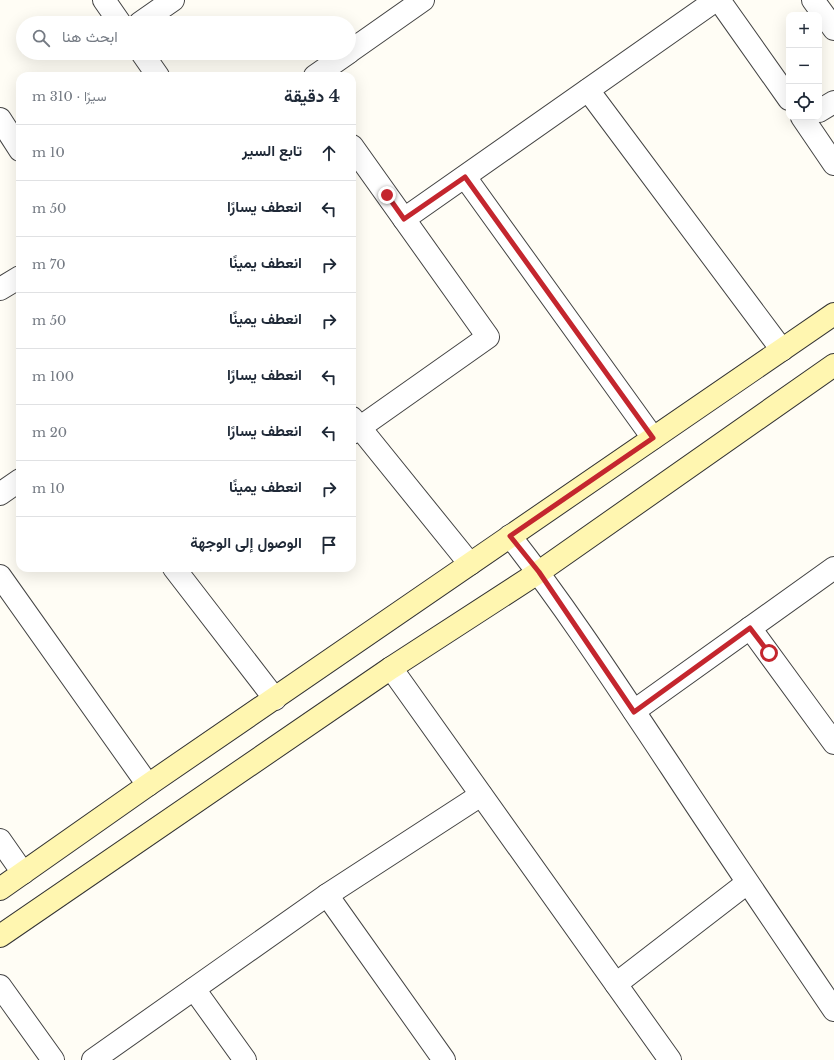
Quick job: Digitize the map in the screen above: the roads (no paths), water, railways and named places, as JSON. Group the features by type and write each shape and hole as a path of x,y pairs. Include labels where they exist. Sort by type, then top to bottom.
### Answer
{"street":[{"path":"104,0 115,16"},
{"path":"150,16 172,0"},
{"path":"356,47 423,0"},
{"path":"404,219 717,0 786,95"},
{"path":"813,0 834,29"},
{"path":"147,60 155,72"},
{"path":"321,72 338,60"},
{"path":"588,90 782,350"},
{"path":"822,109 834,102"},
{"path":"0,119 16,144"},
{"path":"811,120 834,164"},
{"path":"356,152 488,338 356,425"},
{"path":"465,177 653,438"},
{"path":"0,289 16,280"},
{"path":"0,889 148,785 834,314"},
{"path":"0,936 391,668 539,572 834,365"},
{"path":"356,428 470,564"},
{"path":"0,494 16,483"},
{"path":"510,536 539,572 747,883 834,1010"},
{"path":"634,712 834,568"},
{"path":"177,572 275,699"},
{"path":"0,576 148,785"},
{"path":"750,628 834,743"},
{"path":"391,668 670,1060"},
{"path":"93,1060 327,895 481,795"},
{"path":"0,840 23,873"},
{"path":"616,984 747,883"},
{"path":"327,895 444,1060"},
{"path":"0,986 53,1060"},
{"path":"194,989 244,1060"}]}
